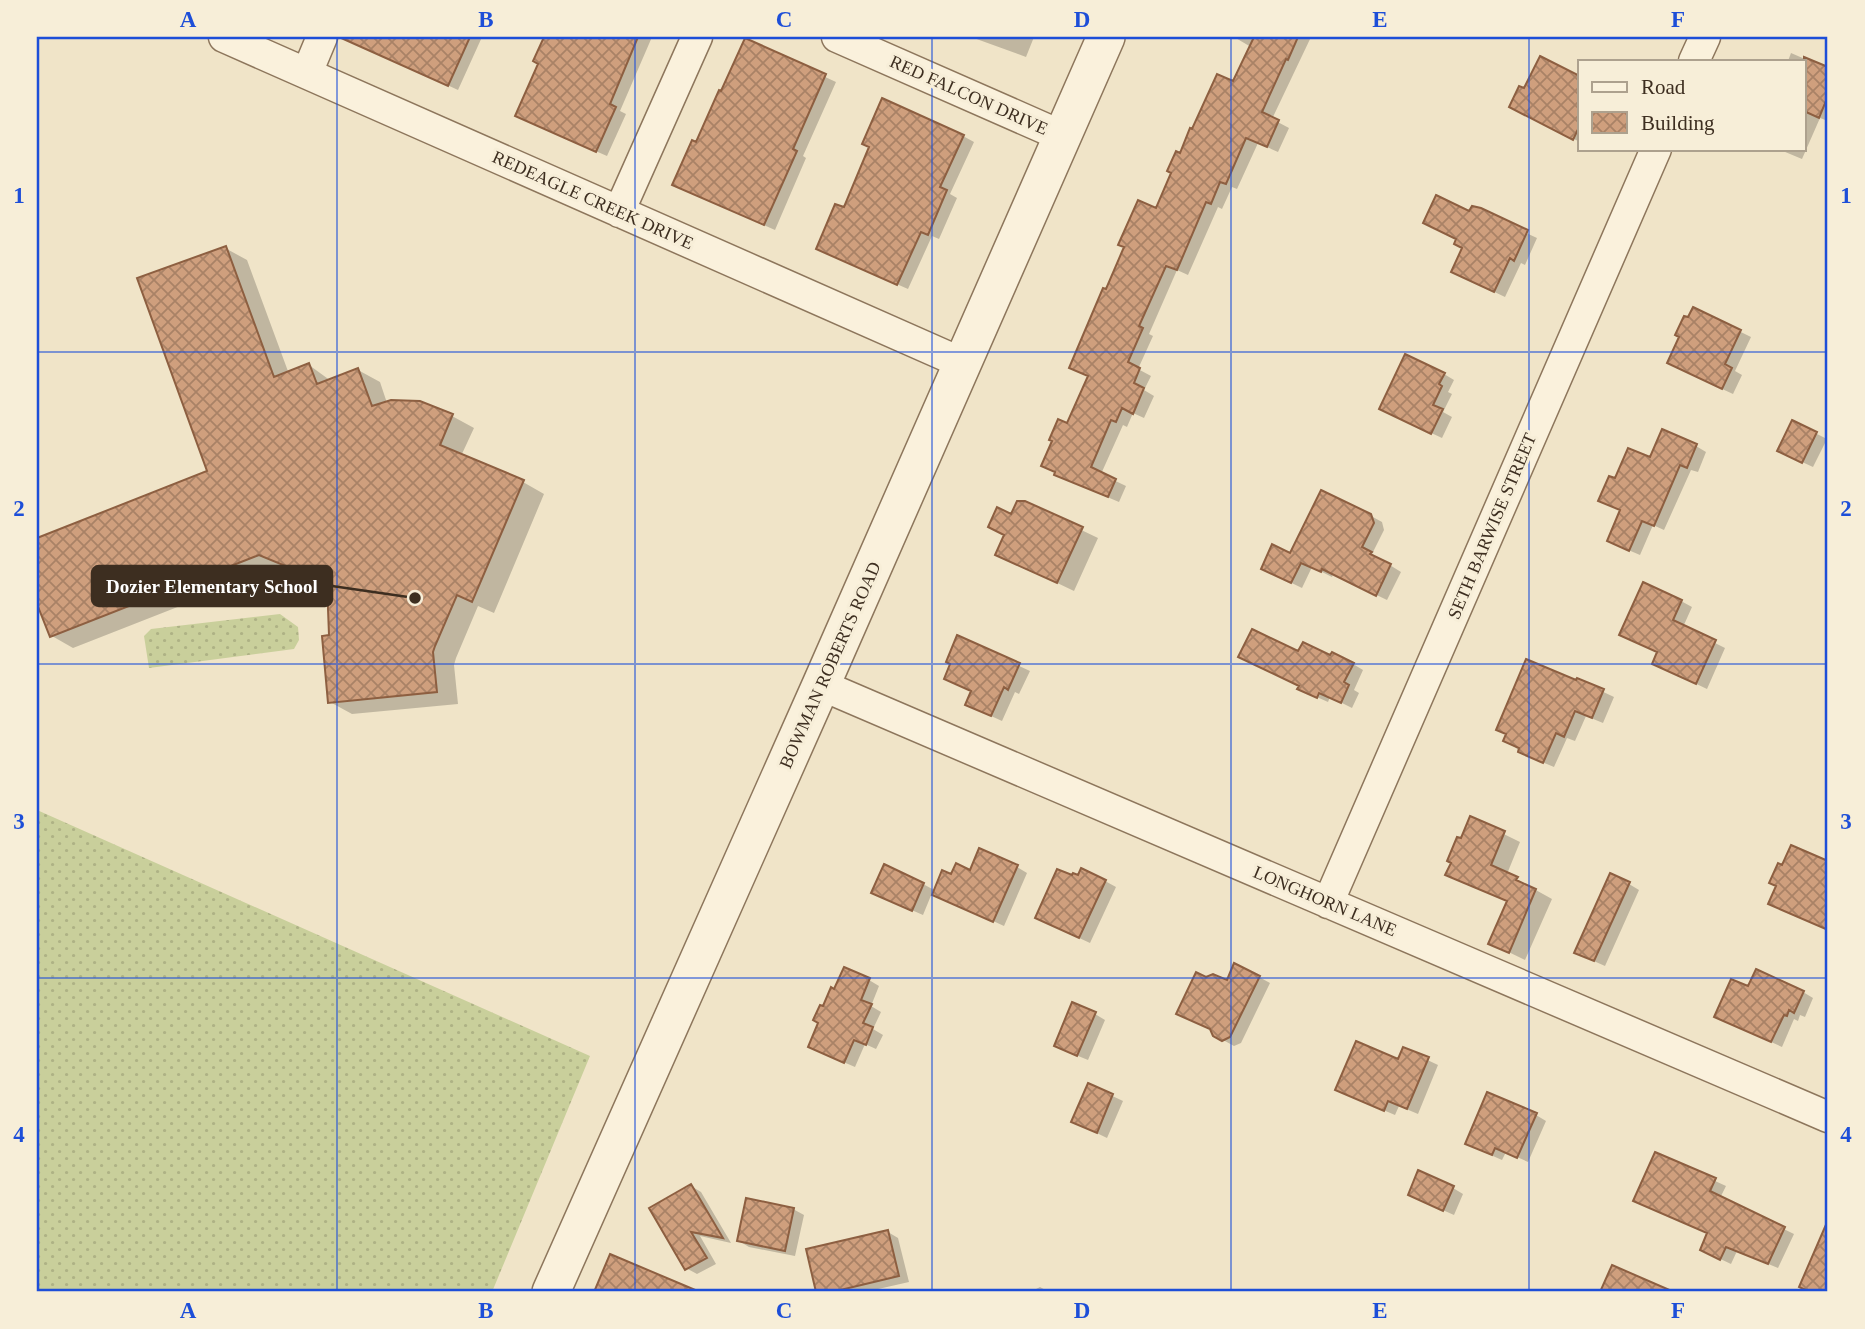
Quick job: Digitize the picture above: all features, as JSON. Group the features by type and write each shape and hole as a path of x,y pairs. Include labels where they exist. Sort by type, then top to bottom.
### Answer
{"street":[{"name":"REDEAGLE CREEK DRIVE","path":"224,37 962,363"},
{"path":"307,74 322,37"},
{"path":"620,212 697,37"},
{"name":"RED FALCON DRIVE","path":"837,37 1062,136"},
{"name":"BOWMAN ROBERTS ROAD","path":"551,1292 1106,37"},
{"path":"1694,60 1705,37"},
{"name":"SETH BARWISE STREET","path":"1328,903 1656,150"},
{"name":"LONGHORN LANE","path":"821,685 1828,1117"}],"green space":[{"path":"280,614 298,627 299,640 294,649 149,668 144,636 151,629"},
{"path":"37,810 590,1056 492,1292 37,1292"}],"building":[{"path":"339,37 470,37 448,86"},
{"path":"544,37 638,37 610,104 616,107 596,152 515,116 538,64 533,61"},
{"path":"1254,37 1298,37 1262,112 1279,120 1267,147 1246,138 1226,184 1220,182 1211,204 1206,202 1177,270 1166,266 1139,326 1143,328 1128,362 1140,368 1134,383 1144,388 1133,414 1122,408 1116,422 1111,420 1091,467 1116,479 1108,497 1054,475 1055,472 1041,466 1058,419 1067,423 1088,376 1069,368 1103,288 1106,289 1124,247 1118,245 1138,200 1156,208 1171,173 1167,171 1176,151 1180,153 1217,74 1233,81"},
{"path":"745,38 826,74 793,149 797,151 764,225 672,185 692,140 696,142"},
{"path":"1540,56 1578,75 1578,129 1573,140 1509,107 1519,86 1524,88"},
{"path":"1804,57 1828,67 1828,96 1819,118 1806,112"},
{"path":"882,98 964,135 940,187 947,190 928,235 921,232 897,285 816,249 835,204 844,207 869,147 862,144"},
{"path":"1436,195 1469,211 1472,206 1481,208 1528,230 1514,261 1510,258 1494,292 1451,272 1462,248 1454,244 1456,239 1423,223"},
{"path":"226,246 274,377 309,363 317,384 358,368 372,406 391,400 420,401 453,414 440,445 524,480 472,602 457,595 435,646 433,652 437,692 328,703 322,636 329,635 327,583 259,555 50,637 37,604 37,538 207,471 137,278"},
{"path":"1693,307 1741,330 1725,364 1732,368 1722,389 1667,363 1679,337 1675,335 1684,316 1688,317"},
{"path":"1405,354 1445,373 1433,405 1443,409 1431,434 1379,409"},
{"path":"1792,420 1817,432 1802,463 1777,451"},
{"path":"1662,429 1697,444 1687,468 1680,465 1654,526 1642,521 1629,551 1607,541 1620,510 1598,501 1609,476 1615,478 1628,448 1650,457"},
{"path":"1321,490 1371,514 1374,523 1362,547 1391,564 1376,596 1322,569 1321,572 1301,563 1291,583 1261,569 1272,544 1290,553"},
{"path":"1017,501 1025,501 1083,527 1057,583 995,555 1004,535 988,527 997,507 1011,514"},
{"path":"1643,582 1682,600 1673,620 1716,640 1696,684 1652,664 1657,652 1619,635"},
{"path":"1252,629 1298,651 1303,642 1354,663 1344,682 1349,685 1341,703 1319,693 1317,698 1297,689 1299,686 1238,657"},
{"path":"957,635 1020,663 1008,690 1004,687 991,716 965,705 971,691 944,679 950,664 946,662"},
{"path":"1526,659 1604,689 1592,718 1575,711 1564,737 1556,733 1543,763 1518,752 1519,748 1503,741 1506,734 1496,730"},
{"path":"1470,816 1505,831 1491,865 1518,877 1516,880 1536,889 1509,953 1488,944 1507,901 1445,875 1451,863 1447,861 1457,837 1461,838"},
{"path":"1791,845 1828,861 1828,930 1768,904 1776,886 1769,883 1778,863 1782,865"},
{"path":"979,848 1018,865 993,922 932,895 942,870 951,874 956,863 970,870"},
{"path":"884,864 924,883 912,911 871,893"},
{"path":"1081,868 1106,880 1079,938 1035,918 1057,869 1078,875"},
{"path":"1610,873 1630,882 1594,961 1574,953"},
{"path":"1234,963 1260,976 1230,1037 1222,1041 1213,1036 1210,1029 1176,1014 1196,972 1206,977 1213,974 1227,980"},
{"path":"844,967 870,978 861,1000 872,1004 863,1023 873,1027 866,1045 854,1040 844,1063 808,1047 818,1023 813,1020 831,987 834,989"},
{"path":"1756,969 1804,991 1794,1013 1789,1010 1787,1016 1784,1015 1771,1042 1714,1017 1731,979 1748,986"},
{"path":"1072,1002 1096,1012 1077,1056 1054,1046"},
{"path":"1356,1041 1398,1059 1403,1047 1429,1057 1407,1109 1388,1101 1384,1111 1335,1090"},
{"path":"1088,1083 1113,1094 1097,1133 1071,1122"},
{"path":"1487,1092 1537,1113 1517,1158 1495,1148 1492,1155 1465,1144"},
{"path":"1655,1152 1716,1178 1710,1191 1785,1227 1768,1264 1726,1247 1720,1260 1700,1250 1707,1233 1633,1201"},
{"path":"1418,1170 1454,1186 1443,1211 1408,1195"},
{"path":"691,1184 723,1238 691,1232 707,1258 685,1270 649,1208"},
{"path":"746,1198 794,1208 785,1251 737,1241"},
{"path":"1828,1220 1828,1292 1810,1292 1799,1287"},
{"path":"888,1230 899,1276 832,1292 816,1292 806,1249"},
{"path":"610,1254 700,1292 594,1292"},
{"path":"1612,1265 1674,1292 1600,1292"}],"place":[{"name":"Dozier Elementary School","path":"415,598"}]}
